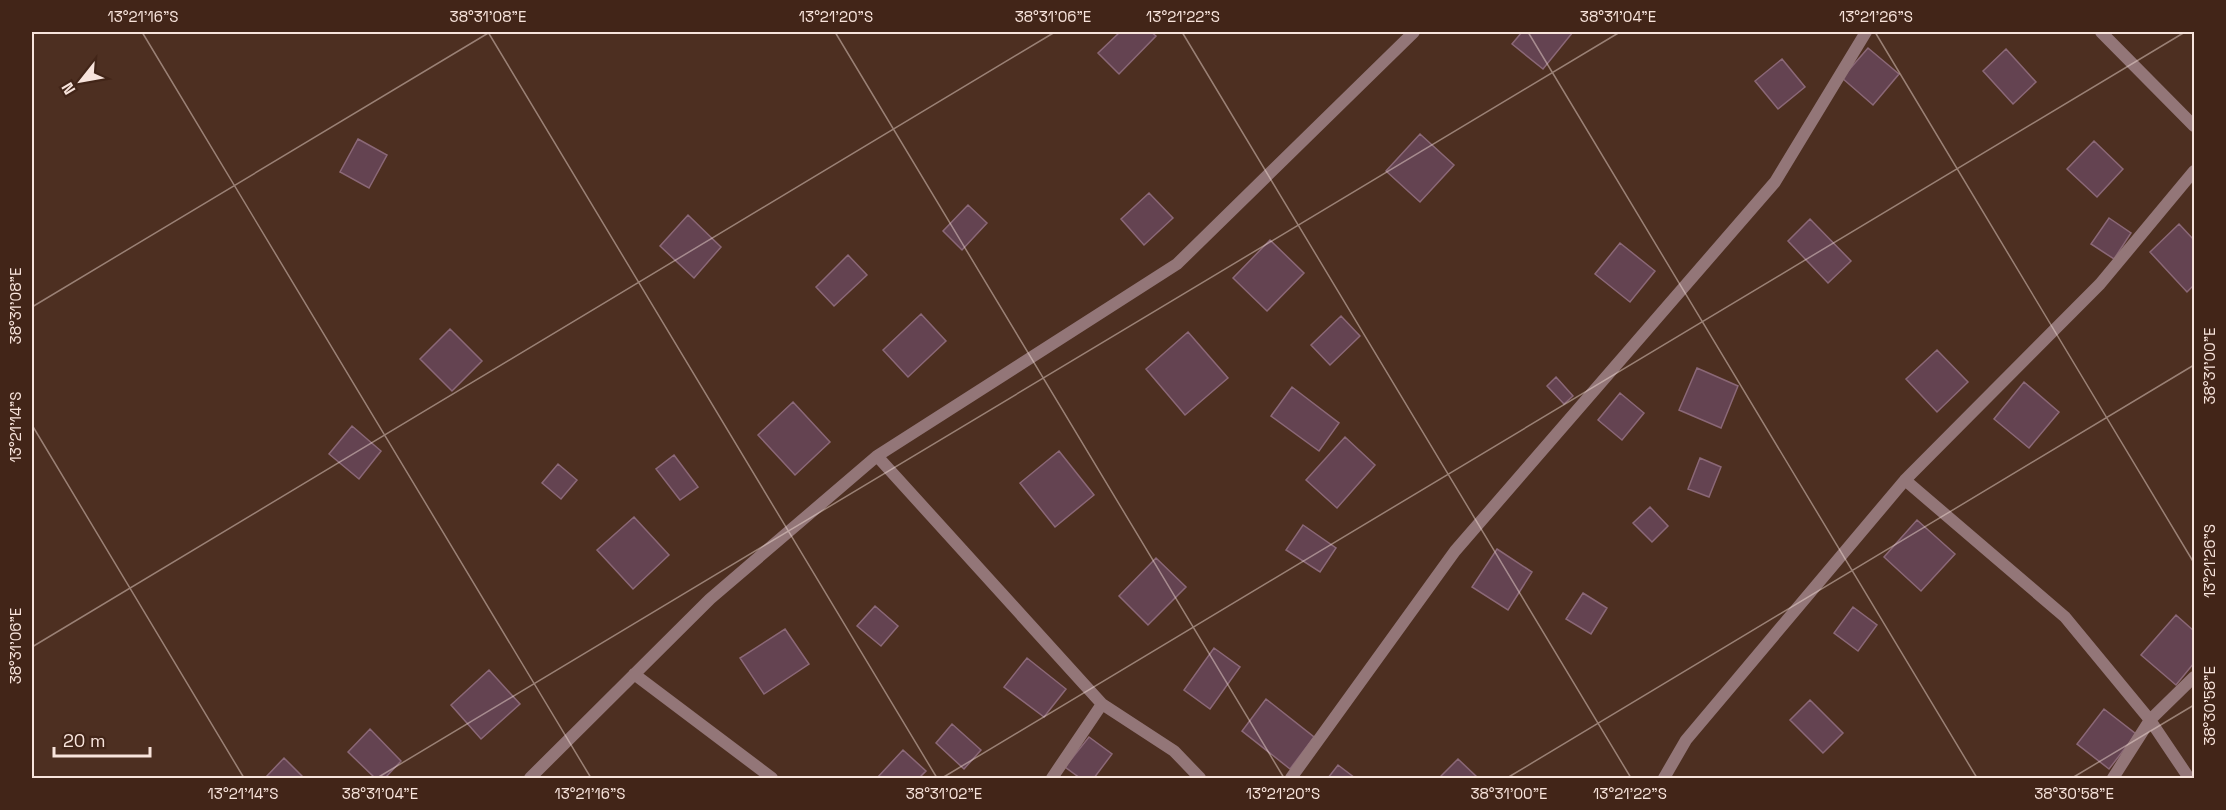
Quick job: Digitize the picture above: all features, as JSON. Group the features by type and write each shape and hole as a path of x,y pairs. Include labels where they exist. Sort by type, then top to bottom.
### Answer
{"street":[{"path":"530,778 710,599 877,456 1177,264 1414,32"},
{"path":"1291,778 1455,551 1775,182 1866,32"},
{"path":"2101,32 2194,126"},
{"path":"1664,778 1686,740 1905,480 2100,284 2194,171"},
{"path":"877,456 1102,704 1174,751 1200,778"},
{"path":"1905,480 2066,617 2150,720 2189,778"},
{"path":"634,674 772,778"},
{"path":"2113,778 2150,720 2194,677"},
{"path":"1052,778 1102,704"}],"building":[{"path":"1120,32 1151,32 1156,36 1119,74 1098,53"},
{"path":"1522,32 1573,32 1543,69 1512,44"},
{"path":"1868,48 1899,74 1873,105 1842,78"},
{"path":"2006,49 2036,82 2013,104 1983,71"},
{"path":"1782,59 1805,87 1778,109 1755,81"},
{"path":"1420,134 1454,165 1420,202 1386,171"},
{"path":"358,139 387,155 369,188 340,172"},
{"path":"2094,141 2123,169 2097,197 2067,169"},
{"path":"1149,193 1173,218 1144,245 1121,219"},
{"path":"968,205 987,223 962,250 943,231"},
{"path":"688,215 721,247 694,278 660,246"},
{"path":"2109,218 2131,233 2114,259 2091,244"},
{"path":"1810,219 1851,261 1828,283 1788,241"},
{"path":"2179,224 2194,240 2194,285 2187,292 2150,252"},
{"path":"1270,240 1304,273 1267,311 1233,278"},
{"path":"1620,243 1655,271 1630,302 1595,274"},
{"path":"848,255 867,275 834,306 816,287"},
{"path":"921,314 946,341 908,377 883,350"},
{"path":"1341,316 1360,336 1330,365 1311,345"},
{"path":"450,329 482,361 452,391 420,359"},
{"path":"1188,332 1228,378 1185,415 1146,369"},
{"path":"1937,350 1968,382 1937,412 1906,379"},
{"path":"1697,368 1738,386 1721,428 1679,410"},
{"path":"1556,377 1573,396 1564,404 1547,386"},
{"path":"2024,382 2059,412 2029,448 1994,419"},
{"path":"1292,387 1339,423 1319,451 1271,416"},
{"path":"1620,393 1644,413 1622,440 1598,420"},
{"path":"793,402 830,442 795,475 758,435"},
{"path":"352,426 381,451 359,479 329,454"},
{"path":"1345,437 1375,465 1337,508 1306,480"},
{"path":"1059,451 1094,495 1055,527 1020,483"},
{"path":"674,455 698,487 680,500 656,469"},
{"path":"1700,458 1721,467 1709,497 1688,489"},
{"path":"558,464 577,480 561,499 542,483"},
{"path":"1650,507 1668,526 1652,542 1633,523"},
{"path":"634,517 669,555 633,589 597,550"},
{"path":"1917,520 1955,554 1921,591 1884,557"},
{"path":"1303,525 1336,548 1320,572 1286,550"},
{"path":"1497,549 1532,572 1508,610 1472,587"},
{"path":"1156,558 1186,587 1148,625 1119,596"},
{"path":"1583,593 1607,608 1591,634 1566,619"},
{"path":"875,606 898,626 881,646 857,626"},
{"path":"1853,607 1877,625 1858,651 1834,633"},
{"path":"2176,615 2194,631 2194,663 2176,685 2141,655"},
{"path":"785,629 809,664 764,694 740,658"},
{"path":"1214,648 1240,667 1210,709 1184,690"},
{"path":"1027,658 1066,689 1044,717 1004,687"},
{"path":"489,670 520,704 481,739 451,705"},
{"path":"1266,699 1314,737 1290,769 1242,731"},
{"path":"1810,700 1843,733 1823,753 1790,720"},
{"path":"2104,709 2136,734 2109,769 2077,744"},
{"path":"952,724 981,750 964,769 936,743"},
{"path":"370,729 401,761 385,778 375,778 348,752"},
{"path":"1089,737 1112,754 1094,778 1080,778 1065,767"},
{"path":"903,750 926,771 919,778 877,778"},
{"path":"284,758 302,776 300,778 265,778"},
{"path":"1458,759 1478,778 1440,777"},
{"path":"1338,765 1355,778 1328,778"}]}
